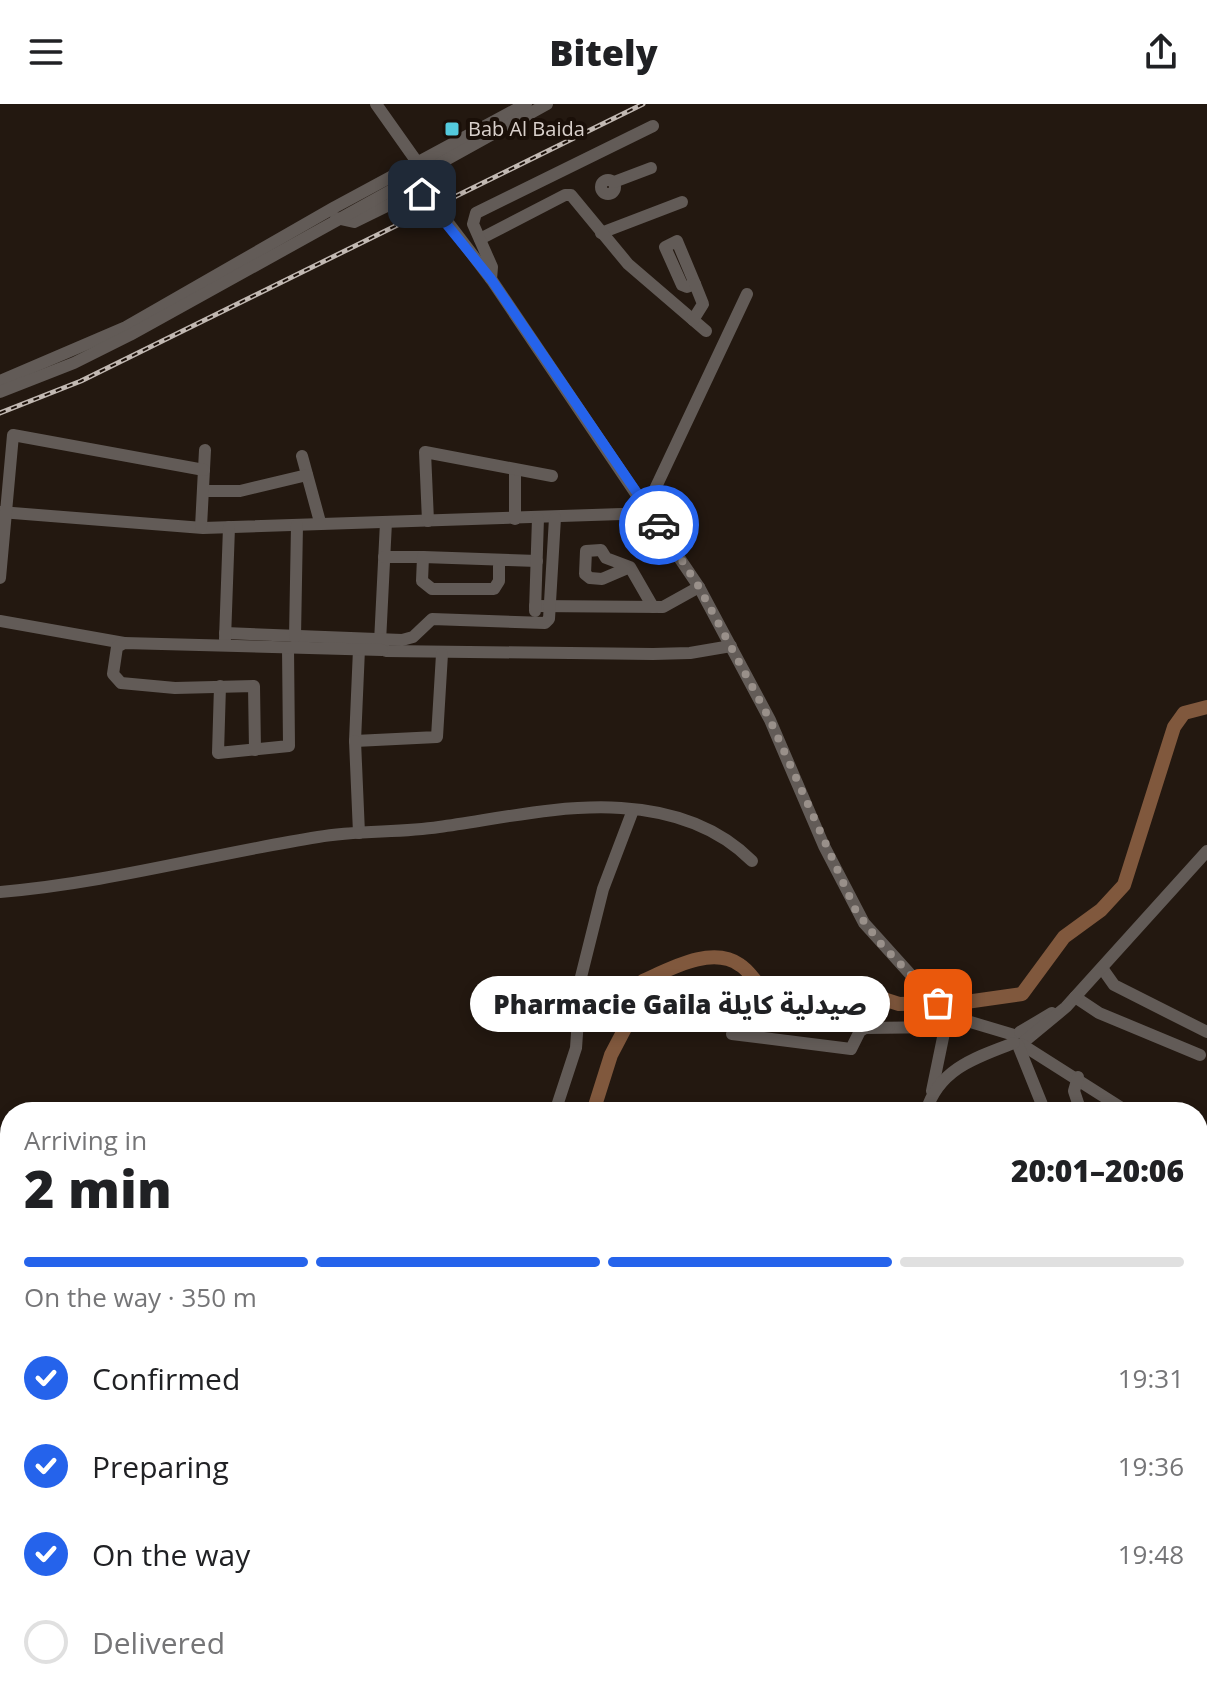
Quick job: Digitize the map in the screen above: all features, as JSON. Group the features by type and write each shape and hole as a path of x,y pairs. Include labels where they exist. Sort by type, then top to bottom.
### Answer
{"street":[{"path":"376,104 417,162"},
{"path":"0,381 126,327 417,162 526,104"},
{"path":"0,392 120,341 336,218 547,104"},
{"path":"491,279 492,267 473,224 476,213 653,126"},
{"path":"577,201 601,189 605,194 615,190 614,182 651,168"},
{"path":"336,218 354,222 407,195 422,194 491,279 649,510 699,587 770,720 856,911 881,944 928,991 946,1021 929,1102"},
{"path":"480,239 565,195 577,201 642,278 706,331"},
{"path":"601,233 682,202"},
{"path":"693,320 703,302 695,284"},
{"path":"649,510 747,294"},
{"path":"0,578 13,435 204,470"},
{"path":"201,527 205,450"},
{"path":"428,521 425,452 552,476"},
{"path":"302,456 320,522"},
{"path":"515,471 515,519"},
{"path":"203,491 248,489 307,475"},
{"path":"4,512 229,527 320,522 555,518 649,510"},
{"path":"535,624 538,518"},
{"path":"381,646 407,639 432,619 535,624 548,621 555,518"},
{"path":"381,646 386,522"},
{"path":"220,686 218,753 285,747 291,742 297,525"},
{"path":"225,647 229,527"},
{"path":"384,557 537,561"},
{"path":"423,557 422,581 432,589 494,589 499,581 499,560"},
{"path":"630,567 653,607"},
{"path":"535,606 671,605 699,587"},
{"path":"0,621 124,643 225,647 292,643"},
{"path":"225,633 292,643 381,646 442,654 507,655 547,651 690,653 731,646"},
{"path":"124,643 115,651 113,674 121,683 175,688 250,685 256,690 255,750"},
{"path":"354,646 359,833"},
{"path":"355,741 437,737 442,654"},
{"path":"0,892 60,887 321,836 428,829 593,809 633,810 701,823 728,839 752,861"},
{"path":"558,1102 576,1048 581,977 603,889 633,810"},
{"path":"932,1102 956,1068 1019,1040 1070,1002 1207,851"},
{"path":"1102,968 1114,985 1207,1032"},
{"path":"1070,1002 1200,1055"},
{"path":"732,1034 851,1049 865,1028 946,1021 1019,1040 1114,1102"},
{"path":"1019,1040 1041,1102"},
{"path":"1078,1077 1074,1091 1078,1102"}],"waterway":[{"path":"596,1102 611,1055 633,1013 643,981 691,961 717,957 729,959 745,969 758,984 849,988 899,1004 966,1002 1022,994 1064,937 1101,910 1124,885 1174,727 1184,713 1207,707"}],"railway":[{"path":"0,413 81,381 643,104"}],"way so far":[{"path":"659,525 699,587 770,720 824,846 856,911 889,953 938,1003"}],"place":[{"name":"Bab Al Baida","path":"452,129"},
{"name":"Pharmacie Gaila صيدلية كايلة","path":"938,1003"}],"route":[{"path":"422,194 430,199 491,279 659,525"}]}
